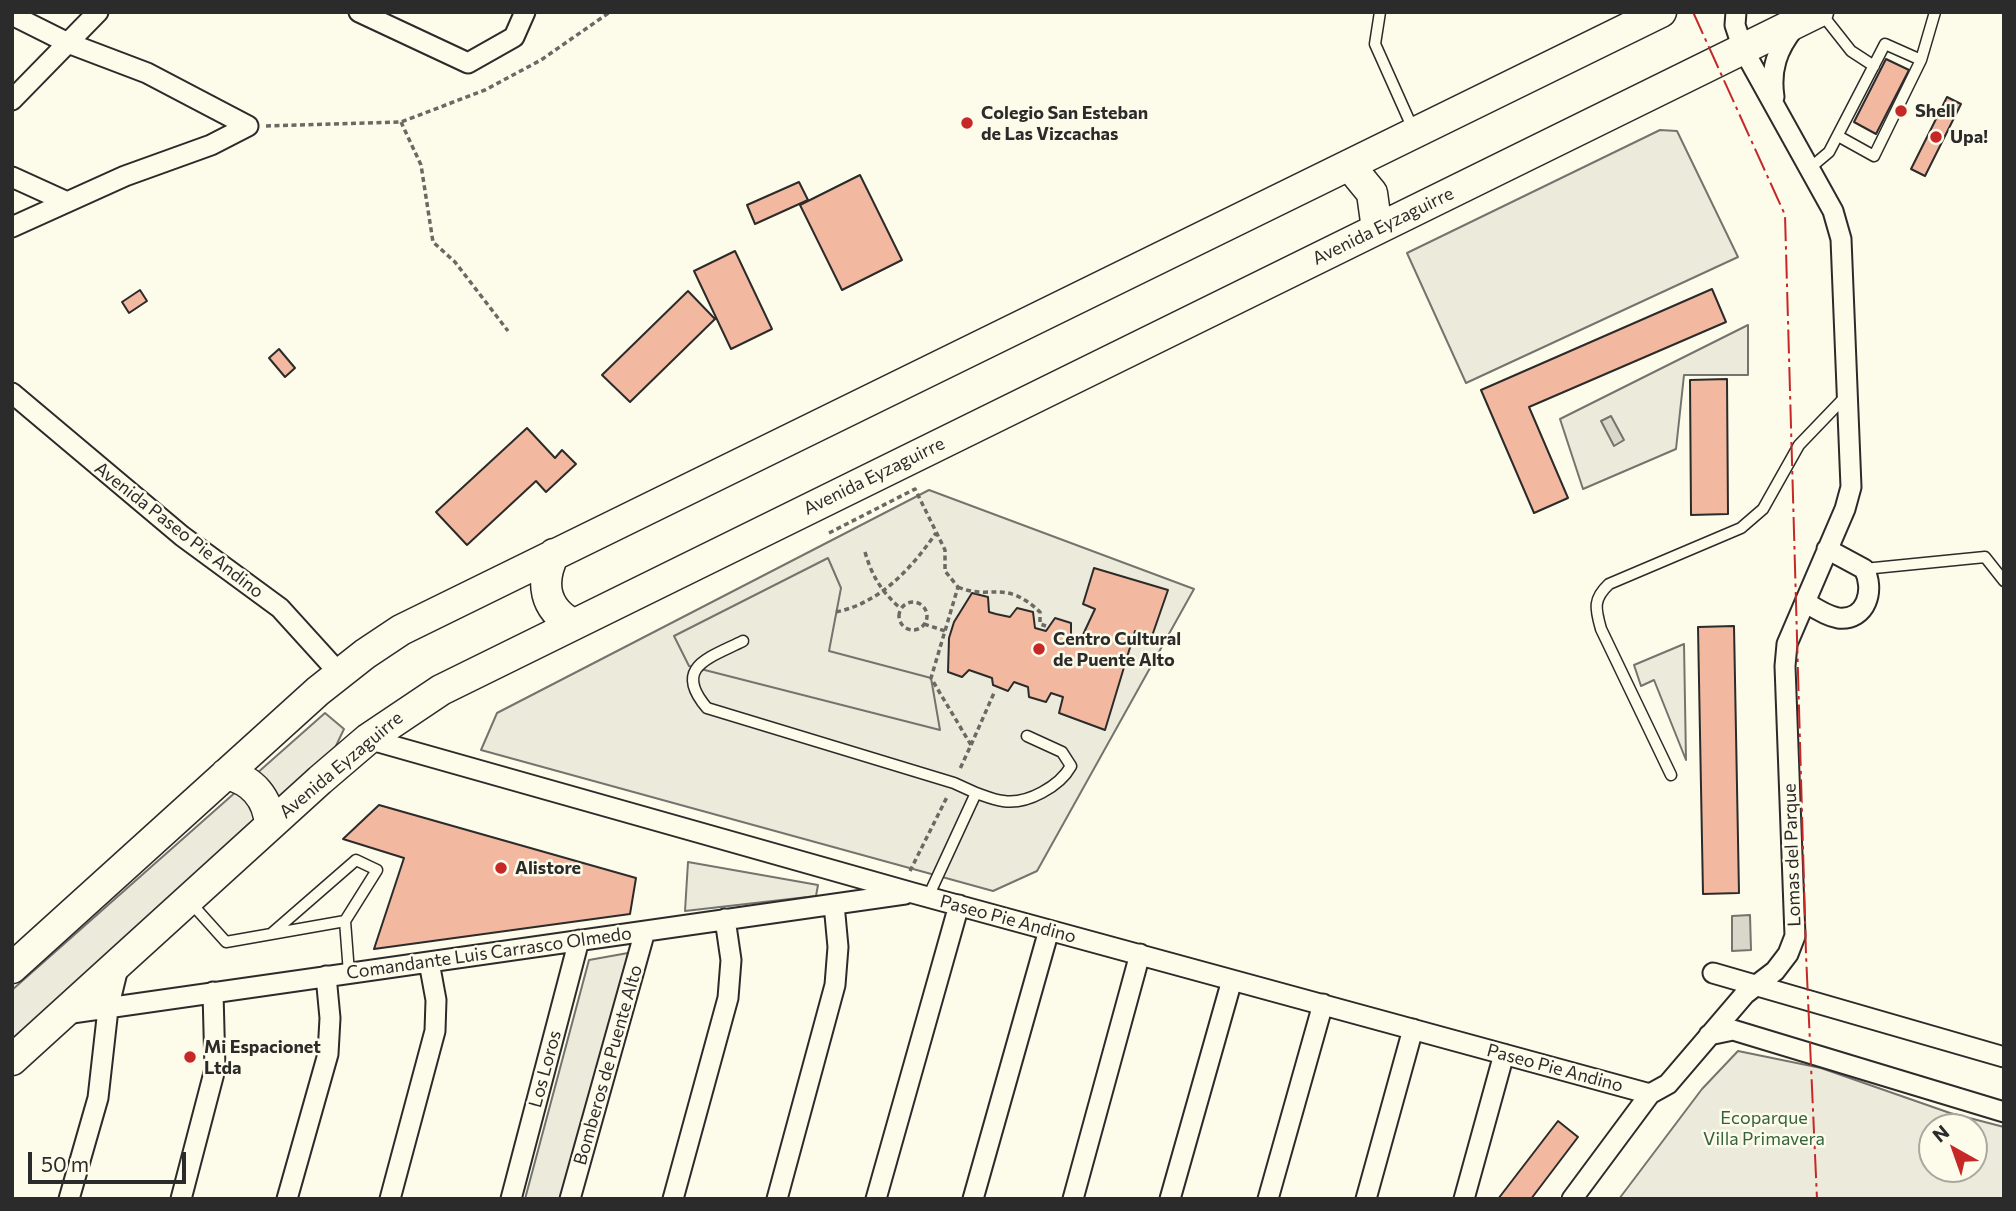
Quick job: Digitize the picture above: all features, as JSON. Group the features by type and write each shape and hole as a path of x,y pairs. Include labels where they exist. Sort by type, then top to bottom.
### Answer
{"main road":[{"path":"12,968 340,674 401,630 1661,12"},
{"name":"Avenida Eyzaguirre","path":"12,1060 368,739 441,690 1812,16"},
{"path":"1349,164 1372,193 1377,229"},
{"path":"554,554 545,576 548,598 558,614 573,624"},
{"path":"226,774 237,776 256,788 267,805 270,825"}],"street":[{"path":"12,100 98,12"},
{"path":"361,13 468,63 514,37 525,12"},
{"name":"Lomas del Parque","path":"1581,1196 1650,1094 1668,1084 1745,995 1759,986 1788,954 1795,936 1785,666 1787,644 1807,603 1845,509 1851,487 1841,239 1833,211 1774,101 1742,49 1735,25 1735,12"},
{"path":"12,15 68,43 147,73 248,126"},
{"name":"Lomas del Parque","path":"1774,101 1771,80 1775,60 1784,40 1812,16"},
{"path":"12,228 161,162 211,145 248,126"},
{"path":"12,177 67,202"},
{"name":"Avenida Paseo Pie Andino","path":"12,393 182,536 280,608 340,674"},
{"path":"1807,603 1838,618 1857,613 1864,606 1870,587 1864,569 1827,548"},
{"name":"Paseo Pie Andino","path":"368,739 914,893 1650,1094"},
{"name":"Comandante Luis Carrasco Olmedo","path":"65,1014 914,893"},
{"path":"777,1199 835,985 838,947 834,904"},
{"path":"876,1199 959,905"},
{"path":"673,1199 728,998 731,960 725,919"},
{"path":"976,1198 1049,930"},
{"name":"Bomberos de Puente Alto","path":"570,1199 645,931"},
{"name":"Los Loros","path":"511,1199 579,940"},
{"path":"1073,1199 1140,954"},
{"path":"390,1199 435,1031 436,1000 429,962"},
{"path":"69,1199 98,1098 108,1009 119,963"},
{"path":"1713,973 2004,1057"},
{"path":"287,1199 328,1054 330,1018 326,976"},
{"path":"1170,1199 1232,980"},
{"path":"181,1199 215,1069 213,992"},
{"path":"1268,1199 1322,1004"},
{"path":"1366,1199 1413,1029"},
{"path":"1709,1035 1733,1030 2004,1112"},
{"path":"1464,1199 1504,1054"}],"lane":[{"path":"1380,12 1375,44 1414,133"},
{"path":"1838,136 1874,156 1921,60 1935,12"},
{"path":"1812,16 1851,51 1874,66"},
{"path":"1810,168 1829,152 1885,44 1921,60"},
{"path":"1671,775 1601,629 1595,605 1597,597 1609,584 1741,528 1763,509 1798,445 1847,395"},
{"path":"1864,569 1984,556 2004,581"},
{"path":"743,640 698,664 691,676 694,693 707,708 954,783 1006,802 1041,792 1064,779 1071,766 1062,752 1027,736"},
{"path":"914,893 976,793"},
{"path":"271,934 356,860 377,870 345,921 349,973"},
{"path":"188,900 226,942 345,921"}],"path":[{"path":"248,126 401,122 485,90 541,60 610,12"},
{"path":"401,122 421,165 433,242 455,262 508,331"},
{"path":"829,533 915,489 945,550 946,571 958,587 968,591 1004,590 1027,600 1040,611 1040,624 1046,626"},
{"path":"836,612 850,609 882,591 919,558 936,533"},
{"path":"865,552 870,571 882,591 901,608"},
{"path":"958,587 931,678 971,744"},
{"path":"924,624 926,616 920,605 912,602 901,608 899,617 903,626 911,630 924,624 945,631"},
{"path":"914,893 954,783 994,693"}],"green space":[{"path":"1660,130 1677,131 1738,257 1466,383 1407,253"},
{"path":"1748,325 1748,375 1684,375 1676,449 1583,489 1560,419"},
{"path":"929,490 1194,589 1037,871 993,891 481,750 497,713"},
{"path":"1684,644 1686,760 1654,680 1641,686 1634,665"},
{"path":"325,713 344,729 333,752 12,1044 12,990"},
{"path":"688,862 818,885 816,896 685,911"},
{"path":"628,953 623,991 563,1199 525,1199 589,960"},
{"name":"Ecoparque Villa Primavera","path":"1738,1051 1821,1068 1950,1113 1918,1113 1918,1183 1988,1183 1988,1123 2004,1127 2004,1199 1619,1199 1702,1089"}],"shaded area":[{"path":"1611,416 1624,440 1614,446 1601,421"},
{"path":"828,558 841,588 829,651 931,678 940,730 689,666 674,636"},
{"path":"1750,915 1751,950 1732,951 1732,916"}],"building":[{"path":"1886,59 1909,70 1876,134 1854,122"},
{"name":"Upa!","path":"1947,97 1961,104 1925,176 1911,169"},
{"path":"860,175 902,260 842,290 800,205"},
{"path":"799,182 808,200 755,224 747,205"},
{"path":"735,251 772,329 731,349 694,271"},
{"path":"1712,289 1726,322 1529,407 1568,498 1534,513 1481,390"},
{"path":"140,290 147,301 129,313 122,302"},
{"path":"688,291 715,319 630,402 602,375"},
{"path":"279,349 295,368 285,377 269,358"},
{"path":"1727,379 1728,514 1691,515 1690,380"},
{"path":"527,428 555,458 562,450 576,464 546,492 536,481 467,545 436,512"},
{"name":"Centro Cultural de Puente Alto","path":"1094,568 1168,590 1152,636 1135,631 1105,730 1059,713 1063,697 1051,693 1046,702 1029,697 1028,687 1014,682 1008,691 993,685 992,678 969,670 962,677 948,672 949,638 954,622 972,593 988,597 989,612 1010,617 1017,608 1033,612 1035,628 1046,631 1055,618 1071,623 1071,637 1080,641 1095,609 1083,604"},
{"path":"1734,626 1739,893 1703,894 1698,627"},
{"name":"Alistore","path":"379,805 636,878 630,914 374,949 404,858 343,839"},
{"path":"1558,1121 1578,1137 1531,1199 1498,1199"}],"power":[{"path":"1693,12 1785,215 1806,954 1817,1199"}],"place":[{"name":"Shell","path":"1901,111"},
{"name":"Colegio San Esteban de Las Vizcachas","path":"967,123"},
{"name":"Upa!","path":"1936,137"},
{"name":"Centro Cultural de Puente Alto","path":"1039,649"},
{"name":"Alistore","path":"501,868"},
{"name":"Mi Espacionet Ltda","path":"190,1057"}]}
